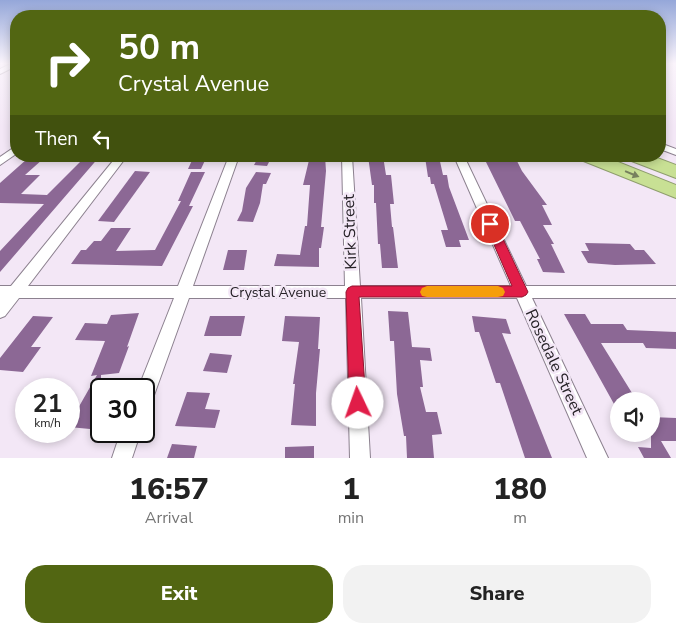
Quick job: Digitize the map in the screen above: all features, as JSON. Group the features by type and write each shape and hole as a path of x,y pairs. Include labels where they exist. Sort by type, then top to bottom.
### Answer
{"highway":[{"path":"602,162 676,192"},
{"path":"650,162 676,172"}],"street":[{"path":"0,162 10,154"},
{"path":"0,312 8,292 117,162"},
{"path":"151,378 232,162"},
{"name":"Kirk Street","path":"347,162 360,458"},
{"name":"Rosedale Street","path":"462,162 598,458"},
{"name":"Crystal Avenue","path":"8,292 676,292"},
{"path":"122,458 128,443"}],"building":[{"path":"24,162 40,162 25,175 40,175 21,194 47,195 80,162 95,162 0,272 0,251 44,204 0,203 0,183"},
{"path":"191,162 204,162 201,169 188,169"},
{"path":"256,162 269,162 267,166 254,165"},
{"path":"309,162 325,162 321,227 324,227 321,248 319,248 319,267 274,266 277,254 300,255 305,226 307,226 310,185 303,185"},
{"path":"369,162 384,162 386,175 391,175 394,204 390,204 398,268 382,268 380,244 378,244 376,203 374,203 374,185 372,185"},
{"path":"426,162 440,162 443,175 447,175 449,187 469,240 459,240 461,247 446,247 441,230 448,230 434,184 431,184 430,177 428,177"},
{"path":"486,162 518,162 547,205 542,205 552,225 543,225 554,244 551,244 565,273 543,272 537,259 540,259 520,221 515,221"},
{"path":"135,171 150,172 114,222 98,221"},
{"path":"191,172 205,172 189,206 193,206 162,266 71,264 81,250 86,250 94,241 101,241 111,228 131,228 116,251 155,250 181,201 178,201"},
{"path":"256,172 271,173 266,184 263,184 260,203 253,222 237,221 242,211 246,188"},
{"path":"585,243 630,244 635,250 644,250 656,264 615,265 588,263 581,251 589,251"},
{"path":"228,250 247,250 244,270 223,270"},
{"path":"388,311 408,312 412,347 430,348 432,361 420,360 423,387 420,387 426,412 437,412 442,434 432,435 434,458 407,458 406,436 404,436 397,394 394,341 390,341"},
{"path":"139,313 119,373 101,375 101,378 95,378 97,375 91,376 105,341 75,340 85,323 107,324 111,315"},
{"path":"564,314 585,314 591,324 623,324 627,330 676,332 676,349 646,348 643,343 601,343 631,392 610,392 610,397"},
{"path":"33,316 53,317 31,347 41,347 23,372 0,370 0,358"},
{"path":"210,316 245,316 241,336 204,336"},
{"path":"285,316 320,317 316,426 291,425 295,384 293,384 299,342 282,341"},
{"path":"472,316 506,319 511,334 502,333 552,458 525,458 500,383 496,383 479,332 475,332"},
{"path":"210,353 232,355 227,373 203,371"},
{"path":"90,387 90,429 80,428 80,405"},
{"path":"187,392 210,393 205,409 220,410 215,428 175,426"},
{"path":"660,417 676,418 676,441 661,441 671,458 644,458 638,447 651,448 651,442 660,442"},
{"path":"172,444 197,446 194,458 167,458"},
{"path":"314,446 314,458 285,458 285,447"}],"slow traffic":[{"path":"427,292 498,292"}],"route":[{"path":"358,403 352,292 522,292 490,224"}]}
